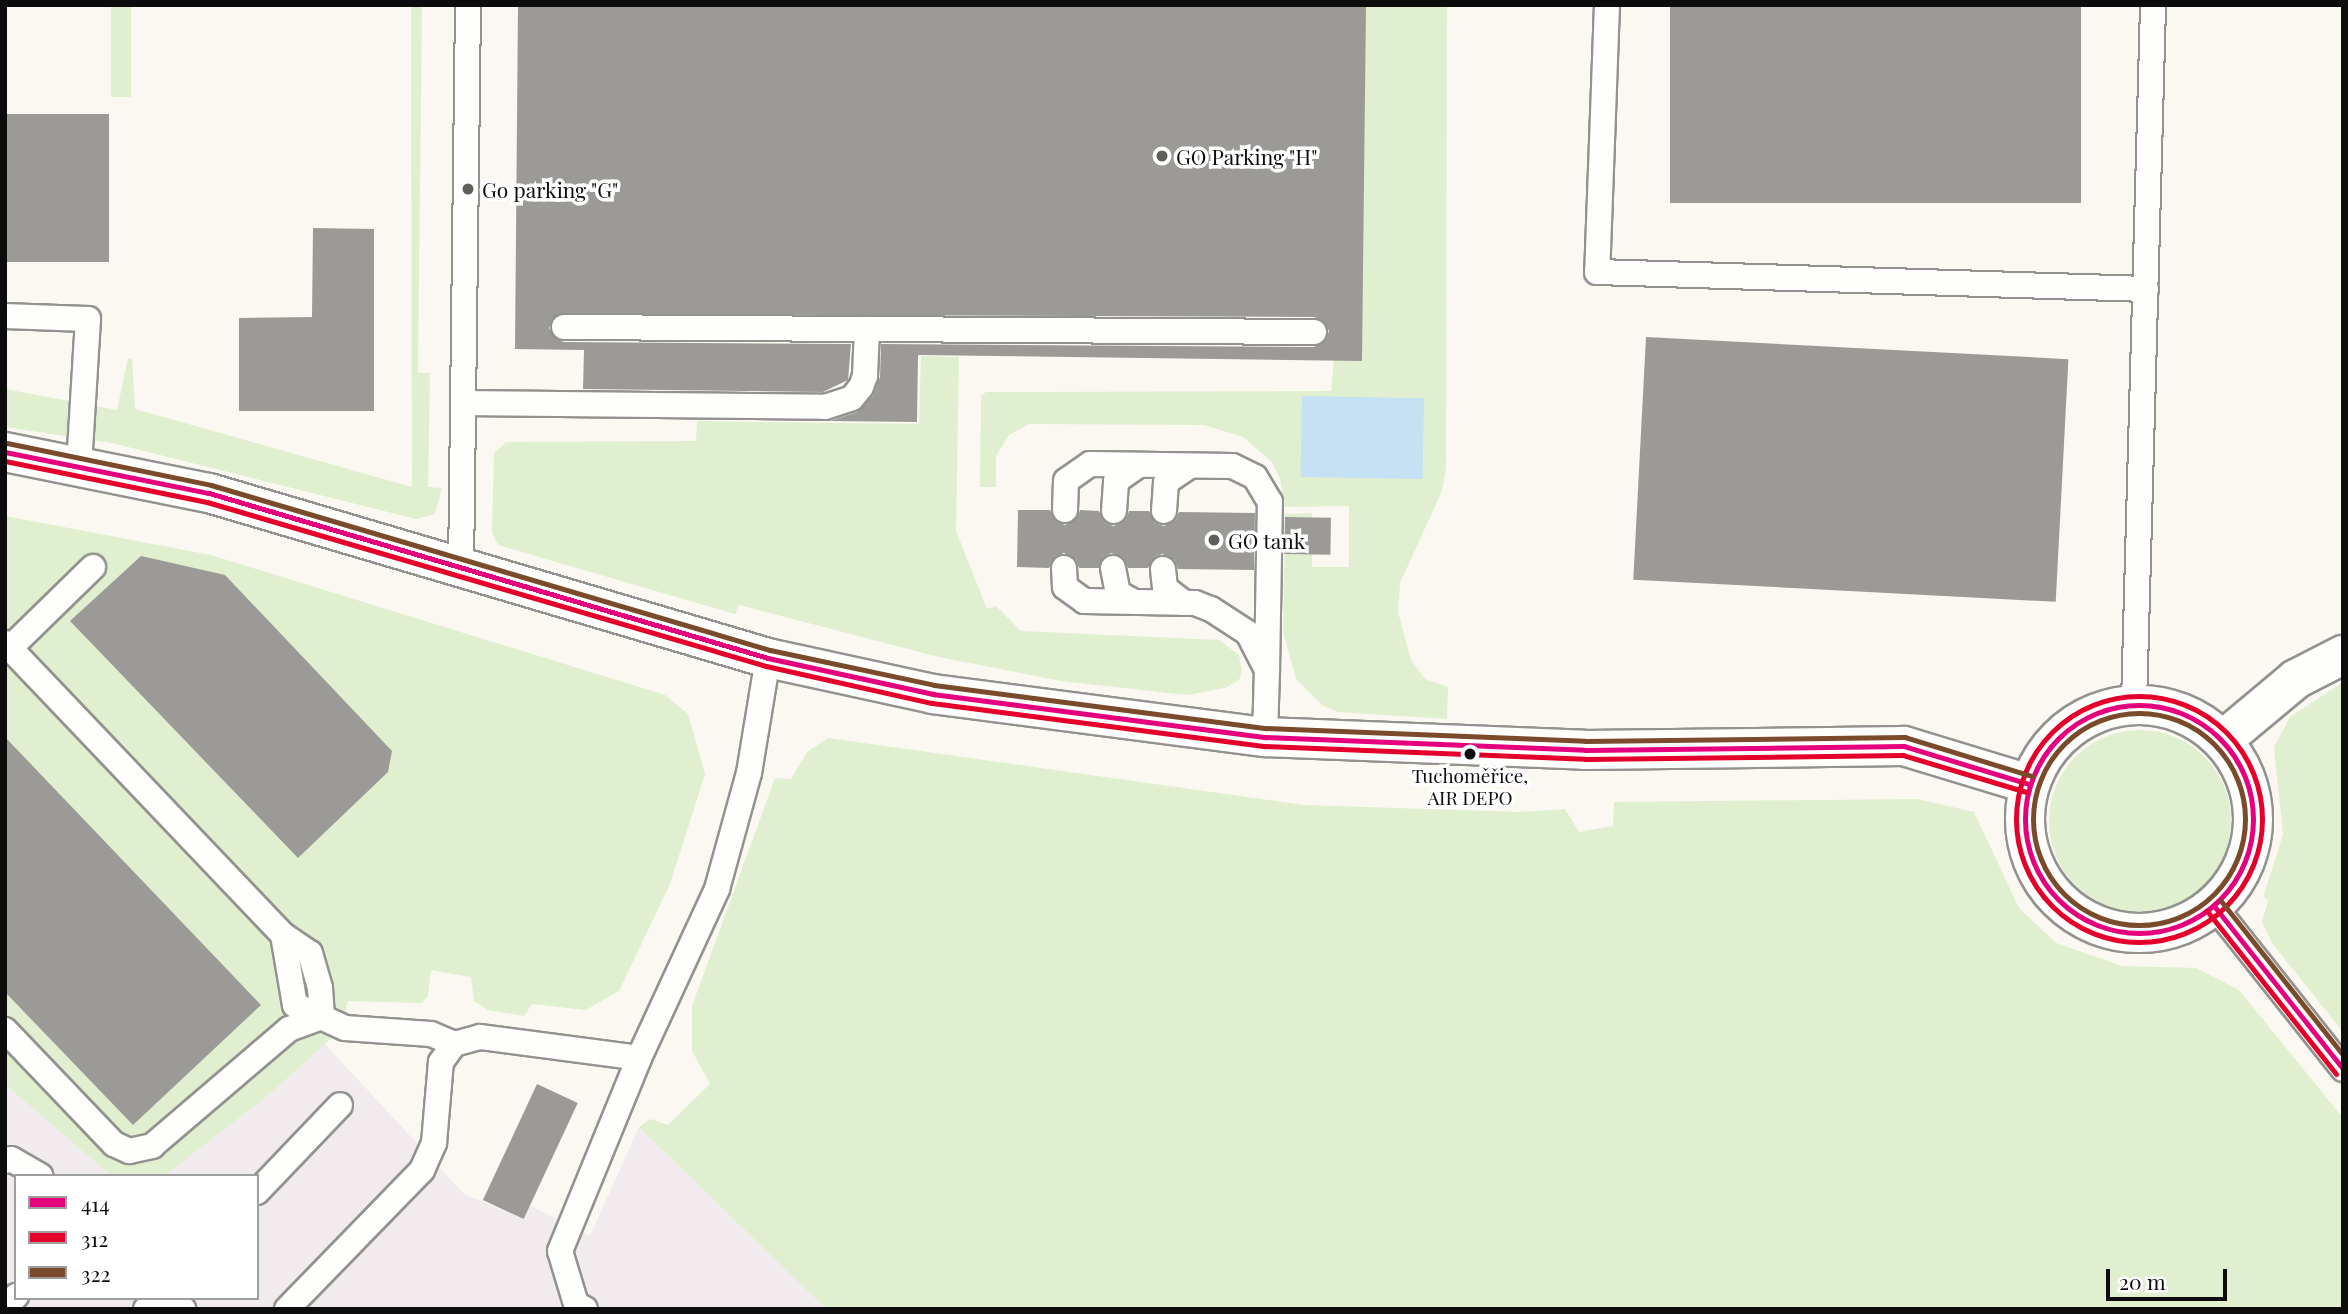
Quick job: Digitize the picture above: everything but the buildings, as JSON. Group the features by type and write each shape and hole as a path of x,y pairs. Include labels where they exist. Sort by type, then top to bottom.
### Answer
{"street":[{"path":"5,452 209,494 768,658 933,694 1265,737 1585,750 1866,743 1941,754 2029,784"},
{"path":"2223,740 2296,679 2343,655"},
{"path":"2134,704 2160,706 2191,716 2223,740 2247,778 2254,823 2242,868 2214,905 2177,927 2156,932 2113,930 2074,914 2044,884 2027,846 2025,804 2029,784 2049,747 2076,722 2102,710 2134,704"}],"lane":[{"path":"461,570 468,5"},
{"path":"1607,5 1597,272 2146,289"},
{"path":"2134,704 2153,5"},
{"path":"5,316 88,319 79,467"},
{"path":"564,327 1314,332"},
{"path":"463,403 838,404 852,398 866,376 867,329"},
{"path":"1114,511 1116,481 1139,465"},
{"path":"1164,512 1166,482 1190,466"},
{"path":"1065,510 1066,481 1082,467 1190,466 1243,470 1255,477 1270,502 1265,737"},
{"path":"93,567 8,645 283,935 310,953 320,988 322,1017"},
{"path":"1064,568 1065,587 1072,596 1084,601 1184,603 1212,609 1248,633 1268,670"},
{"path":"1113,568 1118,593 1134,602"},
{"path":"1163,569 1168,594 1184,603"},
{"path":"577,1307 560,1251 639,1058 717,889 749,773 768,658"},
{"path":"2214,905 2343,1069"},
{"path":"5,1030 114,1144 129,1151 152,1146 289,1029 322,1017 345,1028 431,1034 454,1044 480,1037 639,1058"},
{"path":"287,1309 422,1170 434,1143 441,1062 454,1044"},
{"path":"259,1190 340,1105"},
{"path":"5,1161 11,1159 37,1174"}],"shaded area":[{"path":"324,1043 464,1194 524,1219 531,1206 590,1236 639,1127 826,1309 5,1309 5,1084 109,1174 14,1174 14,1300 259,1300 259,1174 167,1174 265,1098"}],"green space":[{"path":"111,5 131,5 131,97 111,97"},
{"path":"411,5 422,5 418,373 430,373 428,487 442,488 435,514 416,519 112,443 5,427 5,389 117,410 128,358 132,359 135,409 412,487"},
{"path":"1366,5 1447,5 1446,469 1442,491 1400,583 1398,612 1411,660 1425,679 1448,687 1447,719 1338,712 1322,705 1296,679 1283,632 1285,514 1312,513 1312,567 1349,567 1349,506 1284,507 1280,478 1271,461 1243,437 1204,425 1029,424 1009,435 996,456 996,487 980,487 981,396 986,392 1331,391"},
{"path":"921,356 959,357 956,531 987,609 996,606 1021,631 1219,640 1239,655 1242,671 1239,680 1225,688 1187,695 1061,681 939,657 739,605 735,614 498,545 492,532 494,453 506,442 696,441 697,421 919,424"},
{"path":"5,516 211,555 665,695 688,714 705,774 670,884 619,991 586,1010 532,1004 524,1016 488,1010 474,1001 471,977 431,970 428,996 422,1003 348,1001 339,1031 265,1098 167,1174 109,1174 5,1084"},
{"path":"2343,682 2343,1032 2272,943 2262,922 2268,901 2263,897 2283,835 2274,747 2290,717"},
{"path":"2140,730 2175,737 2191,745 2204,757 2216,770 2224,786 2231,821 2224,856 2216,872 2204,885 2191,897 2175,905 2140,912 2105,905 2089,897 2076,885 2064,872 2056,856 2049,821 2056,786 2064,770 2076,757 2089,745 2105,737"},
{"path":"828,738 1304,805 1519,812 1565,809 1579,832 1613,826 1614,802 1917,799 1974,812 2019,908 2056,943 2122,966 2196,968 2239,990 2343,1118 2343,1309 826,1309 639,1127 650,1119 668,1125 710,1084 692,1051 692,1006 775,778 791,779 807,752"}],"water":[{"path":"1302,396 1424,398 1423,479 1301,477"}],"transit line":[{"name":"322","path":"7,443 211,485 770,650 934,685 1266,728 1585,741 1905,737 2032,776"},
{"name":"414","path":"5,452 209,493 768,658 933,694 1265,737 1585,750 1904,746 2029,784"},
{"name":"312","path":"5,461 207,502 766,666 932,703 1265,746 1585,759 1903,755 2026,792"},
{"name":"312","path":"2127,696 2151,696 2175,701 2197,710 2226,732 2253,772 2260,795 2262,819 2260,843 2253,866 2226,906 2197,928 2175,937 2151,942 2127,942 2103,937 2081,928 2061,914 2044,897 2030,877 2021,855 2016,831 2016,807 2021,783 2030,761 2044,741 2061,724 2081,710 2103,701 2127,696"},
{"name":"414","path":"2128,705 2150,705 2183,713 2220,738 2245,775 2253,819 2245,863 2220,900 2183,925 2150,933 2128,933 2085,920 2051,892 2033,863 2025,830 2025,808 2038,765 2066,731 2095,713 2128,705"},
{"name":"322","path":"2139,713 2160,715 2179,721 2214,744 2237,779 2243,798 2245,819 2243,840 2237,859 2214,894 2179,917 2160,923 2139,925 2118,923 2099,917 2064,894 2041,859 2035,840 2033,819 2035,798 2041,779 2064,744 2099,721 2118,715 2139,713"},
{"name":"322","path":"2221,901 2343,1055"},
{"name":"414","path":"2214,906 2343,1069"},
{"name":"312","path":"2207,911 2336,1074"}],"place":[{"name":"GO Parking \"H\"","path":"1162,156"},
{"name":"Go parking \"G\"","path":"468,189"},
{"name":"GO tank","path":"1214,540"},
{"name":"Tuchoměřice, AIR DEPO","path":"1470,754"}]}
